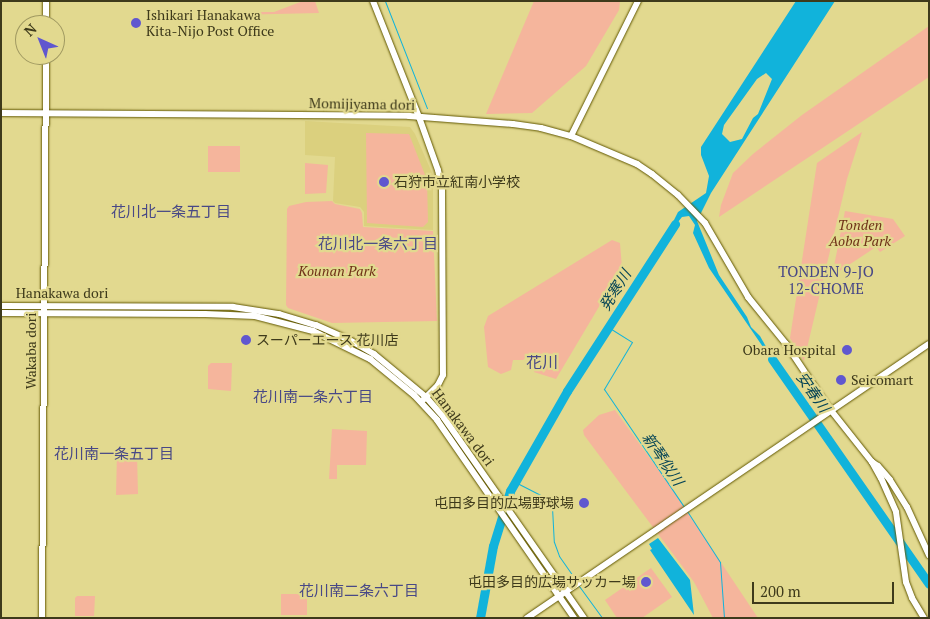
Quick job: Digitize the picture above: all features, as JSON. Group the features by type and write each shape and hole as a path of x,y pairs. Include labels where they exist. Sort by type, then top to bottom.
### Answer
{"street":[{"path":"46,1 46,15"},
{"path":"373,1 419,116 438,170 442,194 443,374 438,385 423,399"},
{"path":"571,136 638,1"},
{"name":"Wakaba dori","path":"42,618 46,65"},
{"name":"Momijiyama dori","path":"1,113 419,116 513,124 541,128 571,136 637,164 664,182 705,223 748,297 786,344 831,410 872,462"},
{"name":"Hanakawa dori","path":"1,306 233,307 279,314 316,325 368,350 399,372 423,399 574,618"},
{"name":"Hanakawa dori","path":"1,314 234,314 277,320 313,331 370,360 423,399 444,418 584,618"},
{"path":"527,618 929,344"},
{"path":"872,462 890,495 901,532 904,568 912,598 924,618"},
{"path":"872,462 890,480 908,507 929,555"}],"shaded area":[{"name":"石狩市立紅南小学校","path":"305,121 410,127 433,175 433,230 364,226 364,212 360,207 335,203 333,201 335,157 305,155"}],"green space":[{"path":"303,1 315,1 319,13 237,15 237,12 274,12"},
{"path":"534,1 620,1 619,10 586,66 532,113 486,114"},
{"path":"929,26 929,77 719,217 721,205 733,173 753,154 802,115"},
{"path":"862,132 847,179 804,361 790,338 817,163"},
{"path":"366,133 409,134 427,180 428,222 423,227 367,223"},
{"path":"208,146 240,146 240,172 208,172"},
{"path":"305,163 328,165 326,193 305,194"},
{"name":"Kounan Park","path":"332,201 335,204 360,209 363,227 433,231 437,321 332,323 288,308 286,305 287,209 289,206 306,202"},
{"name":"Tonden Aoba Park","path":"845,211 893,219 905,236 880,252 876,247 832,276"},
{"path":"612,240 620,243 622,268 556,379 534,372 539,361 530,355 523,360 513,360 511,370 501,374 488,367 484,327 488,316"},
{"path":"211,363 232,363 231,391 208,389 208,366"},
{"path":"615,410 670,486 758,618 713,618 694,582 584,435 583,430 599,415"},
{"path":"332,429 367,431 366,465 337,465 337,479 329,479"},
{"path":"117,453 136,453 138,494 116,495"},
{"name":"屯田多目的広場サッカー場","path":"651,568 672,597 642,618 617,618 605,600"},
{"path":"281,594 307,594 307,615 281,615"},
{"path":"77,596 95,596 94,616 75,616 75,598"}],"water":[{"path":"796,1 835,1 711,193 697,221 719,275 747,317 751,327 760,336 780,372 709,268 693,233 695,225 689,216 682,217 665,238 678,212 706,193 709,176 701,155 701,147","holes":["766,73 772,79 758,114 753,118 742,139 730,142 722,134 724,125 757,79"]},
{"path":"658,538 690,580 694,615 650,550 652,549 649,544"}],"waterway":[{"path":"385,1 427,108"},
{"name":"発寒川","path":"480,618 493,546 510,491 567,391 675,224"},
{"name":"新琴似川","path":"608,327 632,342 604,389 685,508"},
{"name":"安春川","path":"772,359 929,584"},
{"path":"515,482 544,497 552,507 554,542 559,556 576,580"},
{"name":"新琴似川","path":"687,511 720,562 724,618"},
{"path":"579,586 602,618"}],"place":[{"name":"Ishikari Hanakawa Kita-Nijo Post Office","path":"136,23"},
{"name":"石狩市立紅南小学校","path":"384,182"},
{"name":"スーパーエース 花川店","path":"246,340"},
{"name":"Obara Hospital","path":"847,350"},
{"name":"Seicomart","path":"841,380"},
{"name":"屯田多目的広場野球場","path":"584,503"},
{"name":"屯田多目的広場サッカー場","path":"646,582"}],"district":[{"name":"花川北一条五丁目","path":"171,212"},
{"name":"花川北一条六丁目","path":"378,244"},
{"name":"TONDEN 9-JO 12-CHOME","path":"826,280"},
{"name":"花川","path":"542,362"},
{"name":"花川南一条六丁目","path":"313,397"},
{"name":"花川南一条五丁目","path":"114,454"},
{"name":"花川南二条六丁目","path":"359,591"}]}
